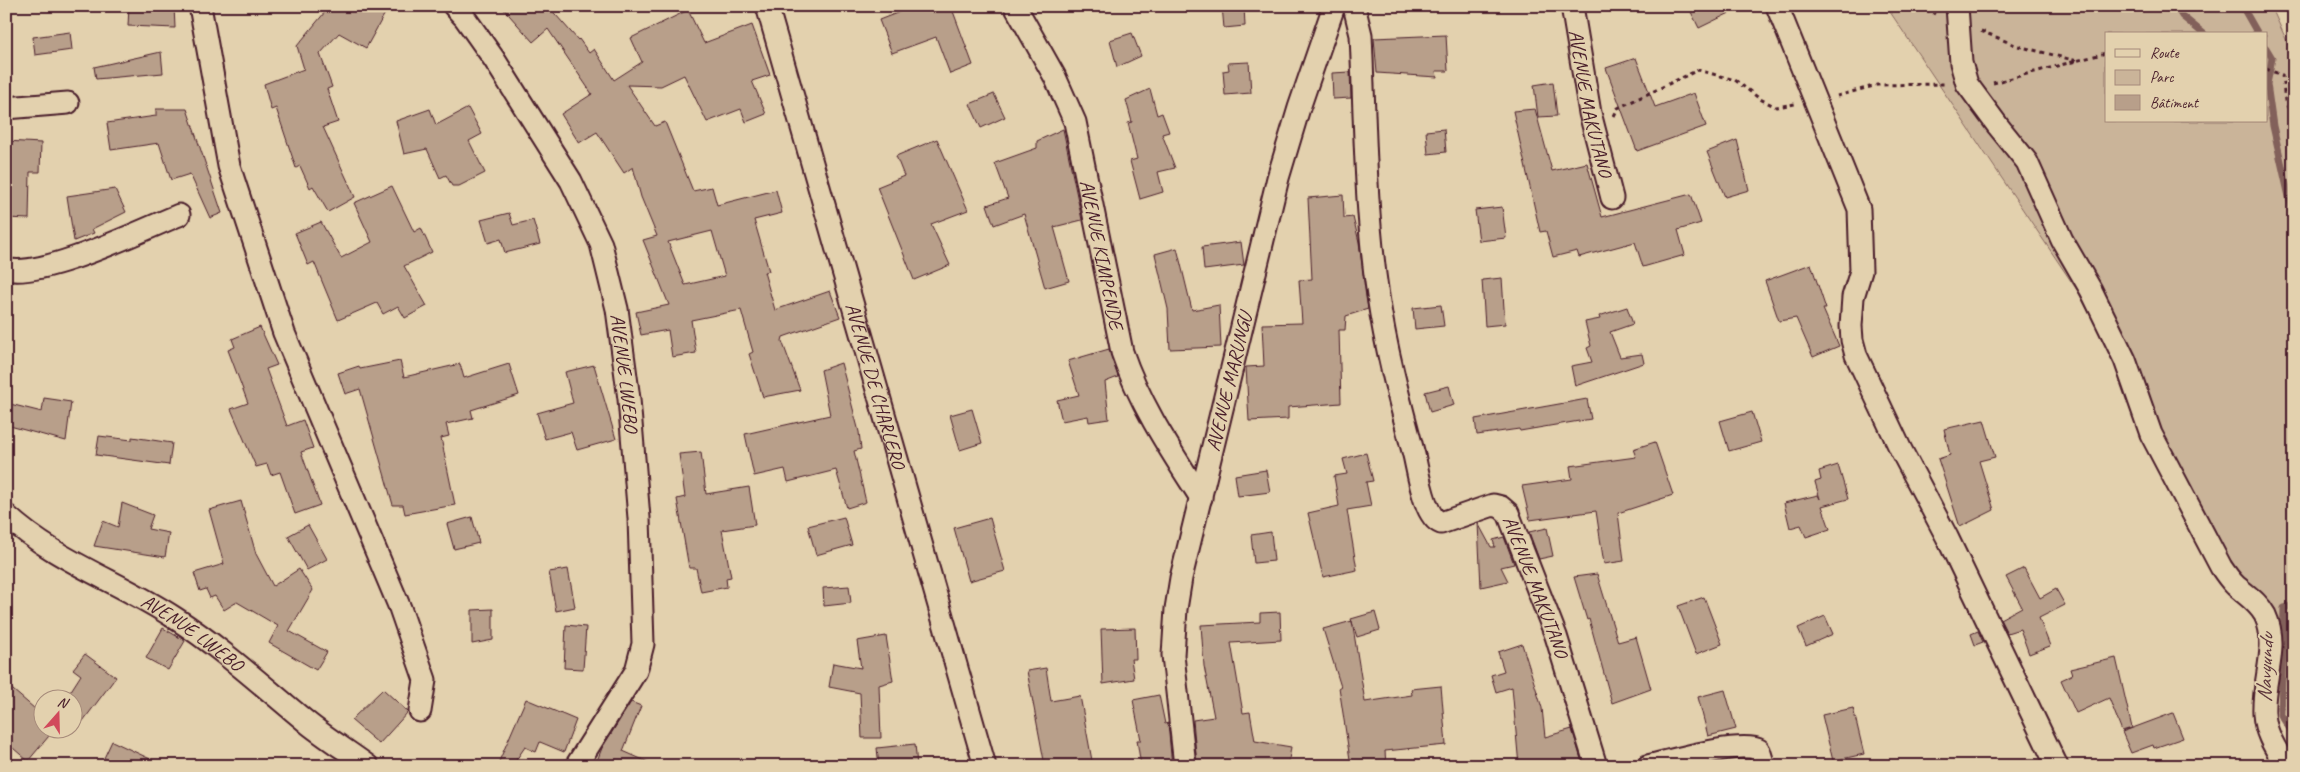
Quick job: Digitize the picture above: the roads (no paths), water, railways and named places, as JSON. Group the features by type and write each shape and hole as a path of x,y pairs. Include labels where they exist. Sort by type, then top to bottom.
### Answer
{"street":[{"path":"200,6 229,166 284,333 403,617 425,680 420,711"},
{"name":"AVENUE LWEBO","path":"454,6 494,59 571,181 601,244 617,309 629,399 639,518 643,644 636,671 576,766"},
{"name":"AVENUE DE CHARLERO","path":"767,6 985,766"},
{"name":"AVENUE KIMPENDE","path":"1015,6 1055,77 1075,122 1122,352 1133,384 1153,422 1201,498"},
{"name":"AVENUE MARUNGU","path":"1185,766 1174,675 1173,639 1181,578 1278,178 1299,108 1334,6"},
{"name":"AVENUE MAKUTANO","path":"1354,6 1361,35 1371,243 1378,297 1391,367 1423,492 1430,513 1436,521 1441,523 1493,505 1501,507 1508,513 1556,636 1596,766"},
{"name":"AVENUE MAKUTANO","path":"1572,6 1596,136 1612,198"},
{"path":"1776,6 1817,102 1859,209 1861,260 1851,326 1856,355 1901,450 1947,537 2057,766"},
{"path":"1959,16 1961,63 1967,84 2027,162 2062,240 2091,290 2125,360 2151,434 2221,567 2234,585 2252,598 2265,615 2272,645 2264,695 2264,715 2269,737 2286,766"},
{"path":"6,108 68,104"},
{"path":"6,270 17,272 70,260 179,215"},
{"name":"AVENUE LWEBO","path":"6,515 46,547 144,599 205,638 312,726 368,766"},
{"path":"1648,766 1712,752 1748,747 1759,750 1764,766"}],"waterway":[{"path":"2176,6 2182,16 2202,32"},
{"name":"Navyundu","path":"2242,6 2257,32"},
{"name":"Navyundu","path":"2268,51 2272,58 2268,79"},
{"name":"Navyundu","path":"2268,91 2273,126 2294,219"},
{"name":"Navyundu","path":"2294,605 2284,608 2281,715 2294,735"}]}
